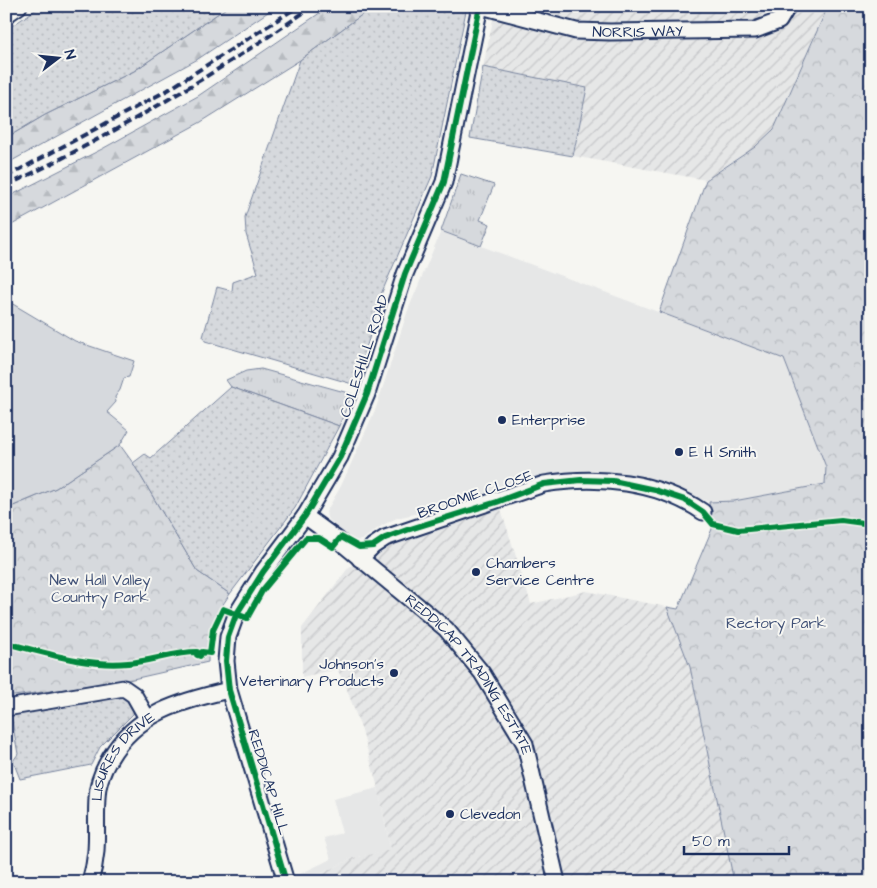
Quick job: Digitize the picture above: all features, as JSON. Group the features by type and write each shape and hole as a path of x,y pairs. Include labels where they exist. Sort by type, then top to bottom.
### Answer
{"street":[{"path":"6,15 19,6"},
{"name":"NORRIS WAY","path":"480,6 576,31 649,32 755,30 779,22 788,6"},
{"name":"COLESHILL ROAD","path":"229,690 226,661 228,637 236,614 263,572 305,516 324,486 354,426 405,274 444,182 480,6"},
{"name":"BROOMIE CLOSE","path":"360,559 373,546 385,538 498,502 544,484 568,480 613,481 655,490 685,500 703,512"},
{"name":"REDDICAP TRADING ESTATE","path":"305,516 446,629 482,673 499,699 527,751 557,882"},
{"path":"6,708 124,688 134,695 147,718"},
{"name":"LISURES DRIVE","path":"90,882 98,846 97,796 102,771 118,745 147,718 169,707 229,690"},
{"name":"REDDICAP HILL","path":"229,690 286,882"}],"shaded area":[{"path":"496,6 828,6 774,129 755,147 706,180 573,156 586,88 483,67"},
{"path":"441,231 784,359 826,467 825,484 734,501 709,502 658,483 610,473 570,472 450,506 397,518 381,526 362,540 353,541 327,518 326,512 341,486 376,408 408,310"},
{"path":"500,506 531,604 586,591 667,607 690,667 734,882 304,882 353,858 391,850 378,788 362,731 345,684 337,669 302,677 302,628 349,567 397,541"},
{"path":"378,788 391,851 353,858 304,882 299,882 298,875 331,859 324,838 342,833 333,799"}],"green space":[{"path":"41,6 229,6 134,71 45,115 6,138 6,30"},
{"path":"229,6 277,6 198,59 6,164 6,138 45,115 134,71"},
{"path":"330,6 374,6 300,60 201,122 6,228 6,198 102,149 198,96"},
{"path":"374,6 467,6 432,176 382,292 356,385 205,341 203,337 217,287 232,291 233,282 258,273 246,234 245,217 300,60"},
{"name":"Rectory Park","path":"828,6 871,6 871,882 734,882 690,667 667,607 678,609 712,529 709,502 734,501 825,484 826,467 784,359 659,312 706,180 755,147 774,129"},
{"path":"483,67 587,88 573,156 470,138"},
{"path":"461,174 494,185 480,220 490,224 481,246 441,231"},
{"path":"6,300 75,341 134,361 129,377 124,378 120,390 115,397 116,402 107,412 129,430 120,445 56,488 6,509"},
{"path":"261,369 352,394 339,426 231,387 226,380 246,371"},
{"path":"231,387 339,426 295,508 230,594 197,571 133,463 145,454 151,458"},
{"name":"New Hall Valley Country Park","path":"120,445 133,463 197,571 230,594 219,611 210,634 208,662 124,681 6,697 6,509 56,488"},
{"path":"123,695 128,698 135,712 100,747 91,765 20,779 13,761 18,754 10,710"}],"railway":[{"path":"6,177 168,90 299,6"},
{"path":"6,186 125,125 239,56 313,6"}],"cycle path":[{"path":"286,882 229,690 226,661 228,637 236,615 263,572 305,516 340,457 367,394 405,274 444,182 480,6"},
{"path":"6,643 67,658 97,663 128,663 188,652 197,652 197,655 200,656 202,652 210,653 213,630 223,609 247,618 262,591 306,538 319,538 333,547 341,537 359,547 373,546 385,538 407,530 497,502 544,484 581,480 613,481 655,490 685,500 703,512 713,524 738,530 841,520 871,524"}],"place":[{"name":"Enterprise","path":"502,420"},
{"name":"E H Smith","path":"679,452"},
{"name":"Chambers Service Centre","path":"476,572"},
{"name":"Johnson's Veterinary Products","path":"394,673"},
{"name":"Clevedon","path":"450,814"}]}
